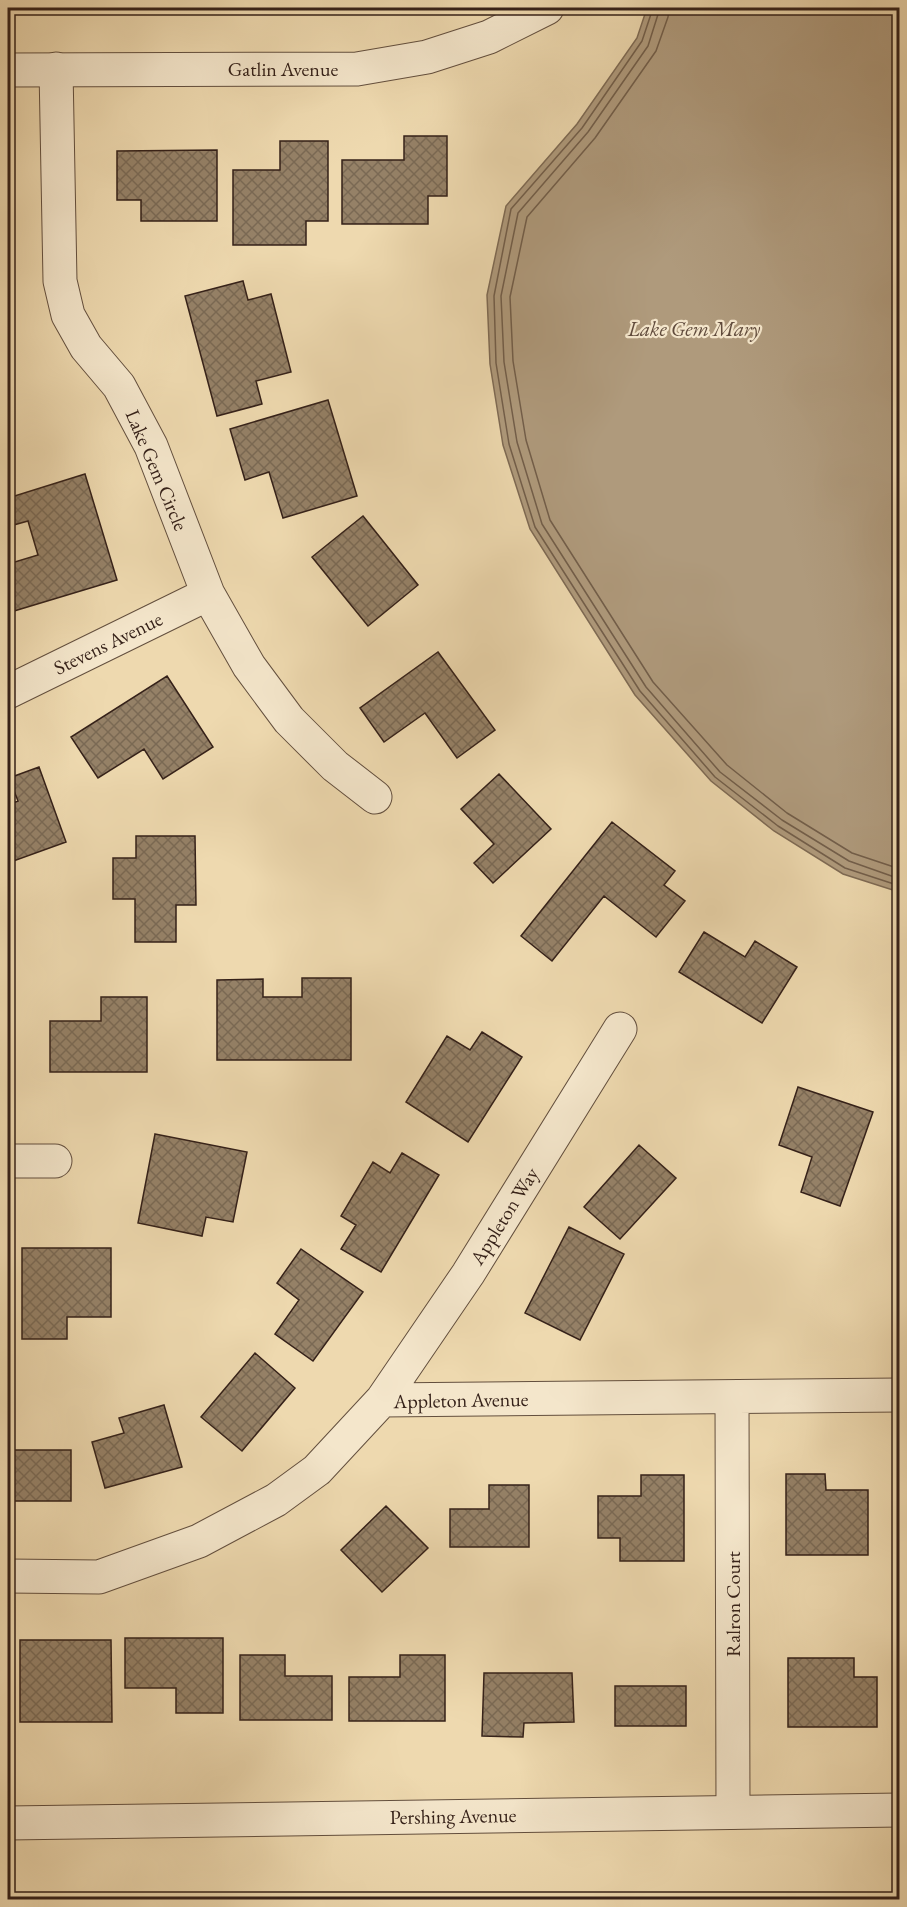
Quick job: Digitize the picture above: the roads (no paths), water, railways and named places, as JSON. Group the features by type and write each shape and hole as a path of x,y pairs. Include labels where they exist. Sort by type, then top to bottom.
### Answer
{"street":[{"name":"Gatlin Avenue","path":"8,70 357,69 427,57 489,37 547,8"},
{"name":"Lake Gem Circle","path":"56,69 60,281 68,315 86,347 119,386 151,446 208,594 249,666 289,720 335,766 375,797"},
{"name":"Stevens Avenue","path":"8,692 208,594"},
{"name":"Appleton Way","path":"382,1400 468,1274 620,1029"},
{"path":"8,1161 55,1161"},
{"name":"Appleton Avenue","path":"8,1576 99,1577 199,1541 276,1500 317,1470 382,1400 900,1395"},
{"name":"Ralron Court","path":"732,1397 734,1812"},
{"name":"Pershing Avenue","path":"8,1823 900,1810"}],"water":[{"name":"Lake Gem Mary","path":"647,8 899,8 899,892 843,874 774,831 711,781 635,695 530,529 503,445 490,364 487,295 506,206 577,124 637,38"}]}
